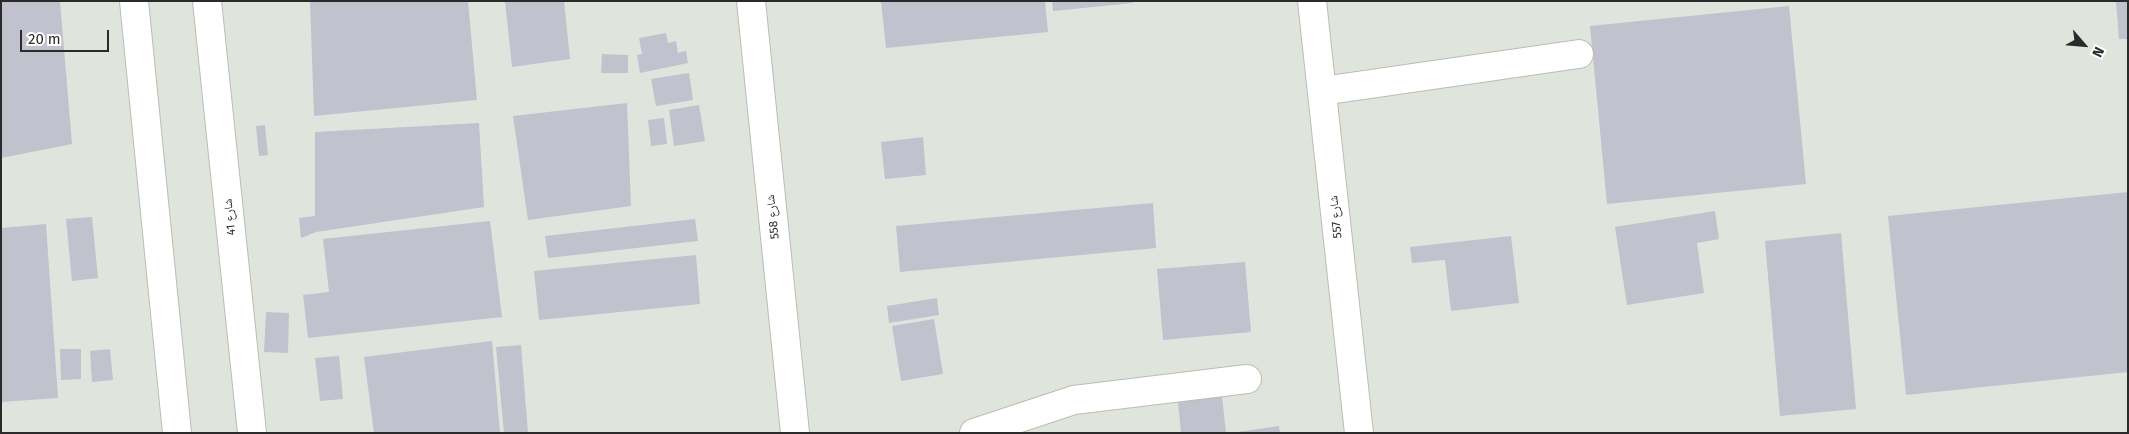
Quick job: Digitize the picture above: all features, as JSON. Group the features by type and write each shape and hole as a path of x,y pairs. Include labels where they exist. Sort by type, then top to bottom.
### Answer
{"street":[{"path":"134,1 177,433"},
{"name":"شارع 41","path":"207,1 252,433"},
{"name":"شارع 558","path":"752,1 796,433"},
{"name":"شارع 557","path":"1312,1 1360,433"},
{"path":"1322,91 1579,54"},
{"path":"974,433 1074,400 1247,379"}],"shaded area":[{"path":"1,1 2128,1 2128,433 1,433"}],"building":[{"path":"1,1 60,1 72,144 1,158"},
{"path":"310,1 468,1 477,100 314,116"},
{"path":"505,1 564,1 570,59 512,67"},
{"path":"881,1 1045,1 1048,32 886,48"},
{"path":"1052,1 1133,1 1133,3 1053,11"},
{"path":"2116,1 2128,1 2128,39 2119,39"},
{"path":"1789,6 1806,184 1607,204 1590,26"},
{"path":"666,33 668,43 676,41 678,53 686,51 688,63 640,73 637,55 642,54 639,38"},
{"path":"602,54 628,55 628,73 601,73"},
{"path":"689,73 693,100 656,106 651,79"},
{"path":"627,103 631,206 528,220 513,116"},
{"path":"699,105 705,141 674,146 669,110"},
{"path":"664,118 667,144 651,146 648,120"},
{"path":"479,123 484,207 316,232 301,238 299,218 315,216 315,132"},
{"path":"265,125 268,155 259,156 256,126"},
{"path":"923,137 926,175 885,179 881,142"},
{"path":"2128,192 2128,372 1906,395 1888,216"},
{"path":"1153,203 1156,248 900,272 896,226"},
{"path":"1715,211 1719,239 1697,243 1704,293 1627,305 1615,227"},
{"path":"92,217 98,278 72,281 66,219"},
{"path":"695,219 698,241 548,258 545,236"},
{"path":"490,221 502,317 308,338 303,295 329,292 323,239"},
{"path":"46,224 58,398 1,402 1,228"},
{"path":"1841,233 1856,409 1780,416 1765,241"},
{"path":"1511,236 1519,303 1451,311 1445,260 1412,263 1410,247"},
{"path":"696,255 700,304 539,320 534,271"},
{"path":"1245,262 1251,332 1163,340 1157,269"},
{"path":"937,298 939,315 889,323 887,306"},
{"path":"266,312 289,313 288,353 264,352"},
{"path":"934,319 943,374 901,381 892,326"},
{"path":"492,341 500,433 374,433 364,357"},
{"path":"521,345 528,433 504,433 496,347"},
{"path":"60,349 81,349 81,379 61,380"},
{"path":"110,349 113,380 92,382 90,351"},
{"path":"339,356 343,399 320,401 315,358"},
{"path":"1222,396 1226,433 1181,433 1178,402"},
{"path":"1279,426 1280,433 1237,433 1237,432"}]}
